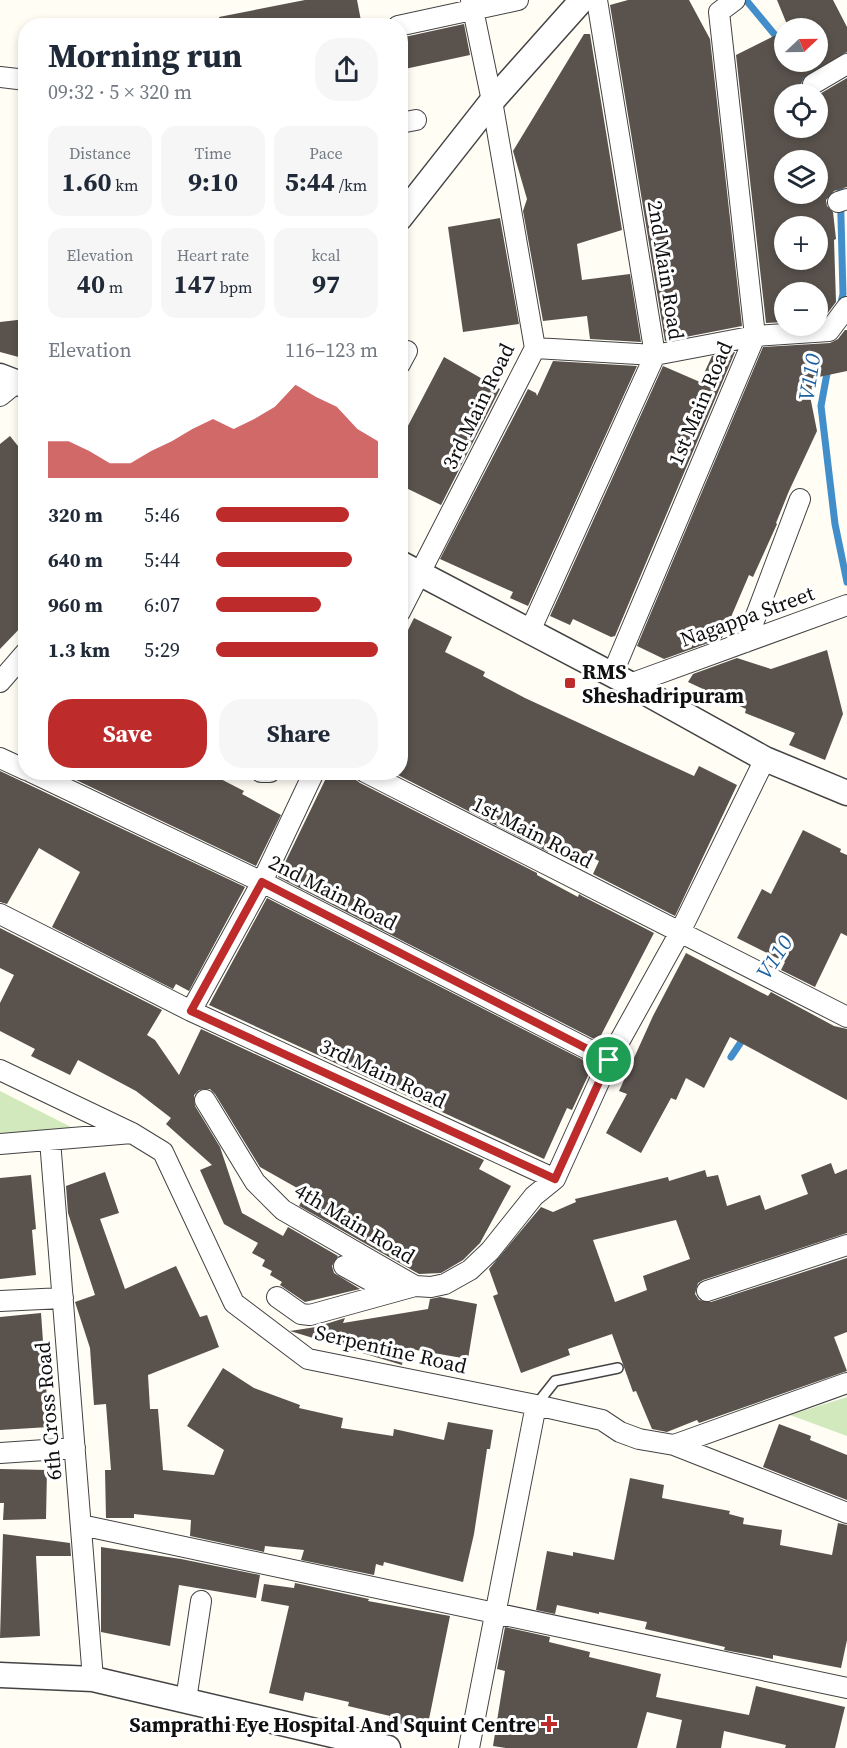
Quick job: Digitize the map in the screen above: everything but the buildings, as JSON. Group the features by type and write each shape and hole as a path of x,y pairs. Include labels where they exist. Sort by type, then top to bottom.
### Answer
{"street":[{"path":"408,23 472,4 518,0"},
{"path":"408,208 492,101 582,0"},
{"name":"2nd Main Road","path":"530,631 655,355 597,0"},
{"name":"1st Main Road","path":"621,679 754,336 713,6 735,0"},
{"name":"3rd Main Road","path":"411,568 535,348 492,101 472,4"},
{"path":"813,84 847,64"},
{"path":"0,77 18,79"},
{"path":"535,348 655,355 754,336 829,331 847,307"},
{"path":"746,642 800,499"},
{"path":"411,568 621,679 765,759 847,793"},
{"name":"Nagappa Street","path":"621,679 746,642 847,605"},
{"path":"0,682 18,661"},
{"path":"0,758 18,766"},
{"path":"555,1179 609,1060 679,934 765,759"},
{"name":"2nd Main Road","path":"48,780 262,882 609,1060"},
{"path":"191,1011 262,882 310,780"},
{"name":"1st Main Road","path":"381,780 679,934 847,1017"},
{"name":"3rd Main Road","path":"0,914 191,1011 555,1179"},
{"name":"Serpentine Road","path":"0,1070 132,1133 163,1152 234,1304 308,1359 602,1420 620,1432 639,1439 674,1445 847,1513"},
{"name":"4th Main Road","path":"205,1100 255,1182 283,1210 415,1286 431,1287 445,1284 470,1270 490,1251 534,1196 555,1179"},
{"path":"0,1144 132,1133"},
{"name":"6th Cross Road","path":"50,1140 93,1678"},
{"path":"707,1291 847,1245"},
{"path":"344,1266 391,1292"},
{"path":"277,1296 301,1314 310,1315 415,1286"},
{"path":"0,1302 63,1298"},
{"path":"674,1445 847,1383"},
{"path":"469,1748 536,1405"},
{"path":"0,1453 75,1448"},
{"path":"81,1525 847,1688"},
{"path":"186,1700 201,1601"},
{"path":"0,1675 93,1678 388,1748"}],"lane":[{"path":"536,1405 555,1381 618,1368"}],"green space":[{"path":"0,1091 73,1128 0,1134"},
{"path":"847,1397 847,1436 790,1415"}],"waterway":[{"name":"V110","path":"746,0 774,34"},
{"name":"V110","path":"802,72 808,84"},
{"name":"V110","path":"840,180 843,294 840,307"},
{"name":"V110","path":"828,368 821,406 835,524 847,582"},
{"name":"V110","path":"731,1057 745,1036"}],"place":[{"name":"RMS Sheshadripuram","path":"570,683"},
{"name":"Samprathi Eye Hospital And Squint Centre","path":"549,1724"}],"route":[{"path":"262,882 609,1060 555,1179 191,1011 262,882"}]}
